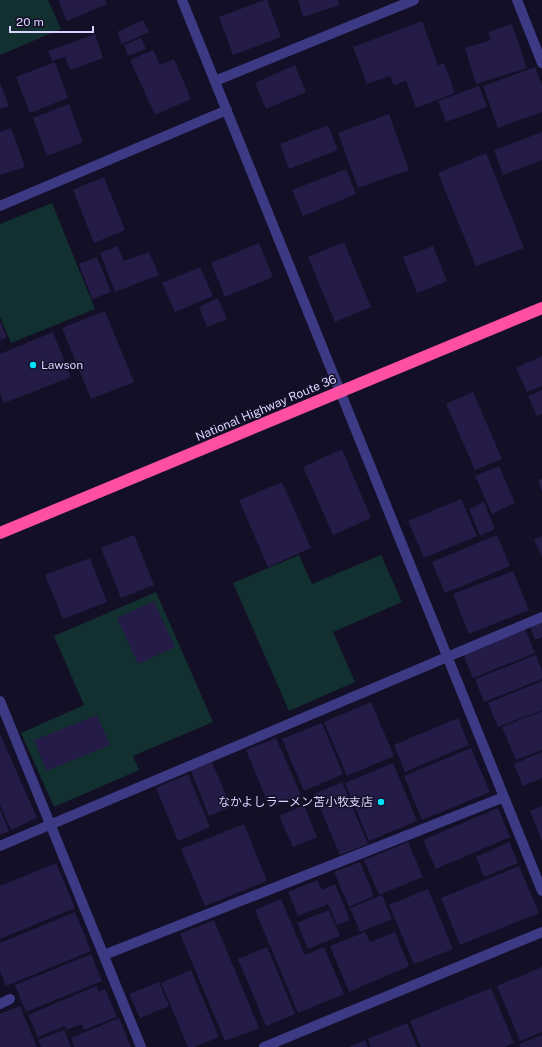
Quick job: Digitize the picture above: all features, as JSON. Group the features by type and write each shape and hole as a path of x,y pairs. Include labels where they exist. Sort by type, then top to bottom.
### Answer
{"highway":[{"name":"National Highway Route 36","path":"0,533 542,308"}],"street":[{"path":"182,0 542,891"},
{"path":"215,81 414,0"},
{"path":"517,0 542,63"},
{"path":"0,206 227,110"},
{"path":"0,846 542,617"},
{"path":"0,701 141,1047"},
{"path":"104,955 504,797"},
{"path":"264,1047 542,932"},
{"path":"0,1004 10,1000"}],"green space":[{"path":"0,0 48,0 61,29 0,55"},
{"path":"52,203 95,309 11,343 0,317 0,224"},
{"path":"299,555 312,584 381,555 402,602 333,632 355,682 289,711 233,583"},
{"path":"156,592 213,722 133,756 139,770 54,807 21,733 84,705 54,636"}],"building":[{"path":"58,0 105,0 107,4 67,21"},
{"path":"267,0 281,37 233,55 219,17"},
{"path":"298,0 338,0 339,5 303,17"},
{"path":"143,20 149,32 122,44 117,32"},
{"path":"422,21 438,66 444,63 455,93 416,108 406,81 394,85 390,76 367,84 353,47"},
{"path":"512,24 527,68 476,84 465,48 491,40 488,32"},
{"path":"95,34 103,58 70,70 65,57 52,61 48,51"},
{"path":"141,38 146,49 128,56 124,45"},
{"path":"153,50 160,65 174,59 191,99 155,115 130,60"},
{"path":"55,62 68,98 30,113 16,77"},
{"path":"295,65 306,92 266,109 255,83"},
{"path":"535,67 542,85 542,112 498,128 483,86"},
{"path":"0,83 9,106 0,109"},
{"path":"479,86 487,107 446,122 438,101"},
{"path":"69,104 83,142 47,156 33,118"},
{"path":"389,114 409,170 358,188 338,133"},
{"path":"328,125 338,150 289,169 280,144"},
{"path":"11,128 25,167 0,175 0,132"},
{"path":"542,132 542,160 503,175 494,150"},
{"path":"486,153 524,248 476,266 438,173"},
{"path":"346,169 356,194 303,216 292,190"},
{"path":"104,177 125,230 94,243 73,190"},
{"path":"344,242 371,307 335,322 308,257"},
{"path":"259,243 273,277 225,297 211,263"},
{"path":"117,246 124,261 149,252 159,275 115,292 100,253"},
{"path":"433,246 447,281 417,293 403,257"},
{"path":"97,257 111,292 92,299 79,264"},
{"path":"200,267 213,296 175,312 162,283"},
{"path":"218,298 227,319 207,327 199,307"},
{"path":"105,311 134,382 91,399 62,328"},
{"path":"0,321 7,338 0,340"},
{"name":"Lawson","path":"53,332 71,377 4,403 0,393 0,354"},
{"path":"542,356 542,386 527,392 516,368"},
{"path":"542,390 542,414 537,416 528,396"},
{"path":"473,392 502,459 475,470 446,404"},
{"path":"342,449 371,518 333,535 303,467"},
{"path":"499,466 515,503 492,514 475,476"},
{"path":"542,479 542,492 538,480"},
{"path":"282,482 311,548 268,567 239,500"},
{"path":"461,499 477,536 424,558 408,521"},
{"path":"484,502 495,529 480,536 469,509"},
{"path":"134,535 154,585 121,598 101,548"},
{"path":"497,535 510,566 445,593 432,562"},
{"path":"542,536 542,557 534,540"},
{"path":"90,558 107,602 63,619 45,575"},
{"path":"513,571 529,610 469,634 453,594"},
{"path":"154,601 175,647 138,664 117,618"},
{"path":"542,622 542,637 535,640 530,627"},
{"path":"525,629 535,653 473,678 463,654"},
{"path":"536,655 542,671 542,679 484,702 475,679"},
{"path":"542,681 542,710 498,727 488,703"},
{"path":"371,702 394,756 347,776 324,722"},
{"path":"542,711 542,750 516,760 502,727"},
{"path":"97,715 110,745 46,771 34,740"},
{"path":"458,718 469,745 405,772 394,745"},
{"path":"322,723 343,774 304,791 282,739"},
{"path":"0,734 37,818 11,830 0,805"},
{"path":"276,738 301,795 270,808 246,750"},
{"path":"471,748 490,792 422,820 404,776"},
{"path":"542,752 542,778 523,786 514,764"},
{"path":"212,762 231,807 209,816 191,771"},
{"name":"なかよしラーメン苫小牧支店","path":"393,763 417,821 369,841 345,783"},
{"path":"188,774 210,827 178,841 156,788"},
{"path":"342,782 368,844 340,855 314,794"},
{"path":"304,805 317,837 293,847 279,816"},
{"path":"542,806 542,841 530,811"},
{"path":"498,808 510,837 436,869 423,840"},
{"path":"0,809 9,831 0,835"},
{"path":"244,824 267,881 205,906 181,849"},
{"path":"408,842 423,877 379,895 364,860"},
{"path":"509,842 518,863 484,877 476,857"},
{"path":"360,862 374,896 349,907 334,872"},
{"path":"56,863 75,908 0,939 0,886"},
{"path":"519,866 539,913 460,945 441,898"},
{"path":"317,880 322,890 335,884 350,920 337,925 328,904 298,916 288,892"},
{"path":"428,889 453,949 414,964 389,905"},
{"path":"382,895 392,919 360,932 350,908"},
{"path":"281,899 305,955 324,947 344,994 298,1013 255,910"},
{"path":"329,910 340,936 308,949 297,923"},
{"path":"75,912 91,951 6,986 0,971 0,943"},
{"path":"214,920 259,1028 225,1041 180,934"},
{"path":"365,932 370,942 395,932 409,966 349,992 330,946"},
{"path":"267,947 295,1014 266,1026 238,959"},
{"path":"91,954 102,981 26,1012 15,985"},
{"path":"542,967 542,1032 520,1041 497,986"},
{"path":"191,970 219,1037 195,1047 188,1047 161,983"},
{"path":"159,982 169,1006 140,1018 129,994"},
{"path":"96,986 99,992 105,989 117,1017 84,1030 82,1024 66,1030 65,1026 38,1037 28,1015"},
{"path":"491,988 514,1043 504,1047 421,1047 410,1021"},
{"path":"20,1006 37,1047 0,1047 0,1014"},
{"path":"119,1018 131,1047 74,1047 71,1038"},
{"path":"407,1023 417,1047 371,1047 368,1039"},
{"path":"64,1030 71,1047 41,1047 38,1040"},
{"path":"542,1035 542,1047 520,1047 519,1044"},
{"path":"365,1040 368,1047 349,1047"}],"place":[{"name":"Lawson","path":"33,365"},
{"name":"なかよしラーメン苫小牧支店","path":"381,802"}]}
